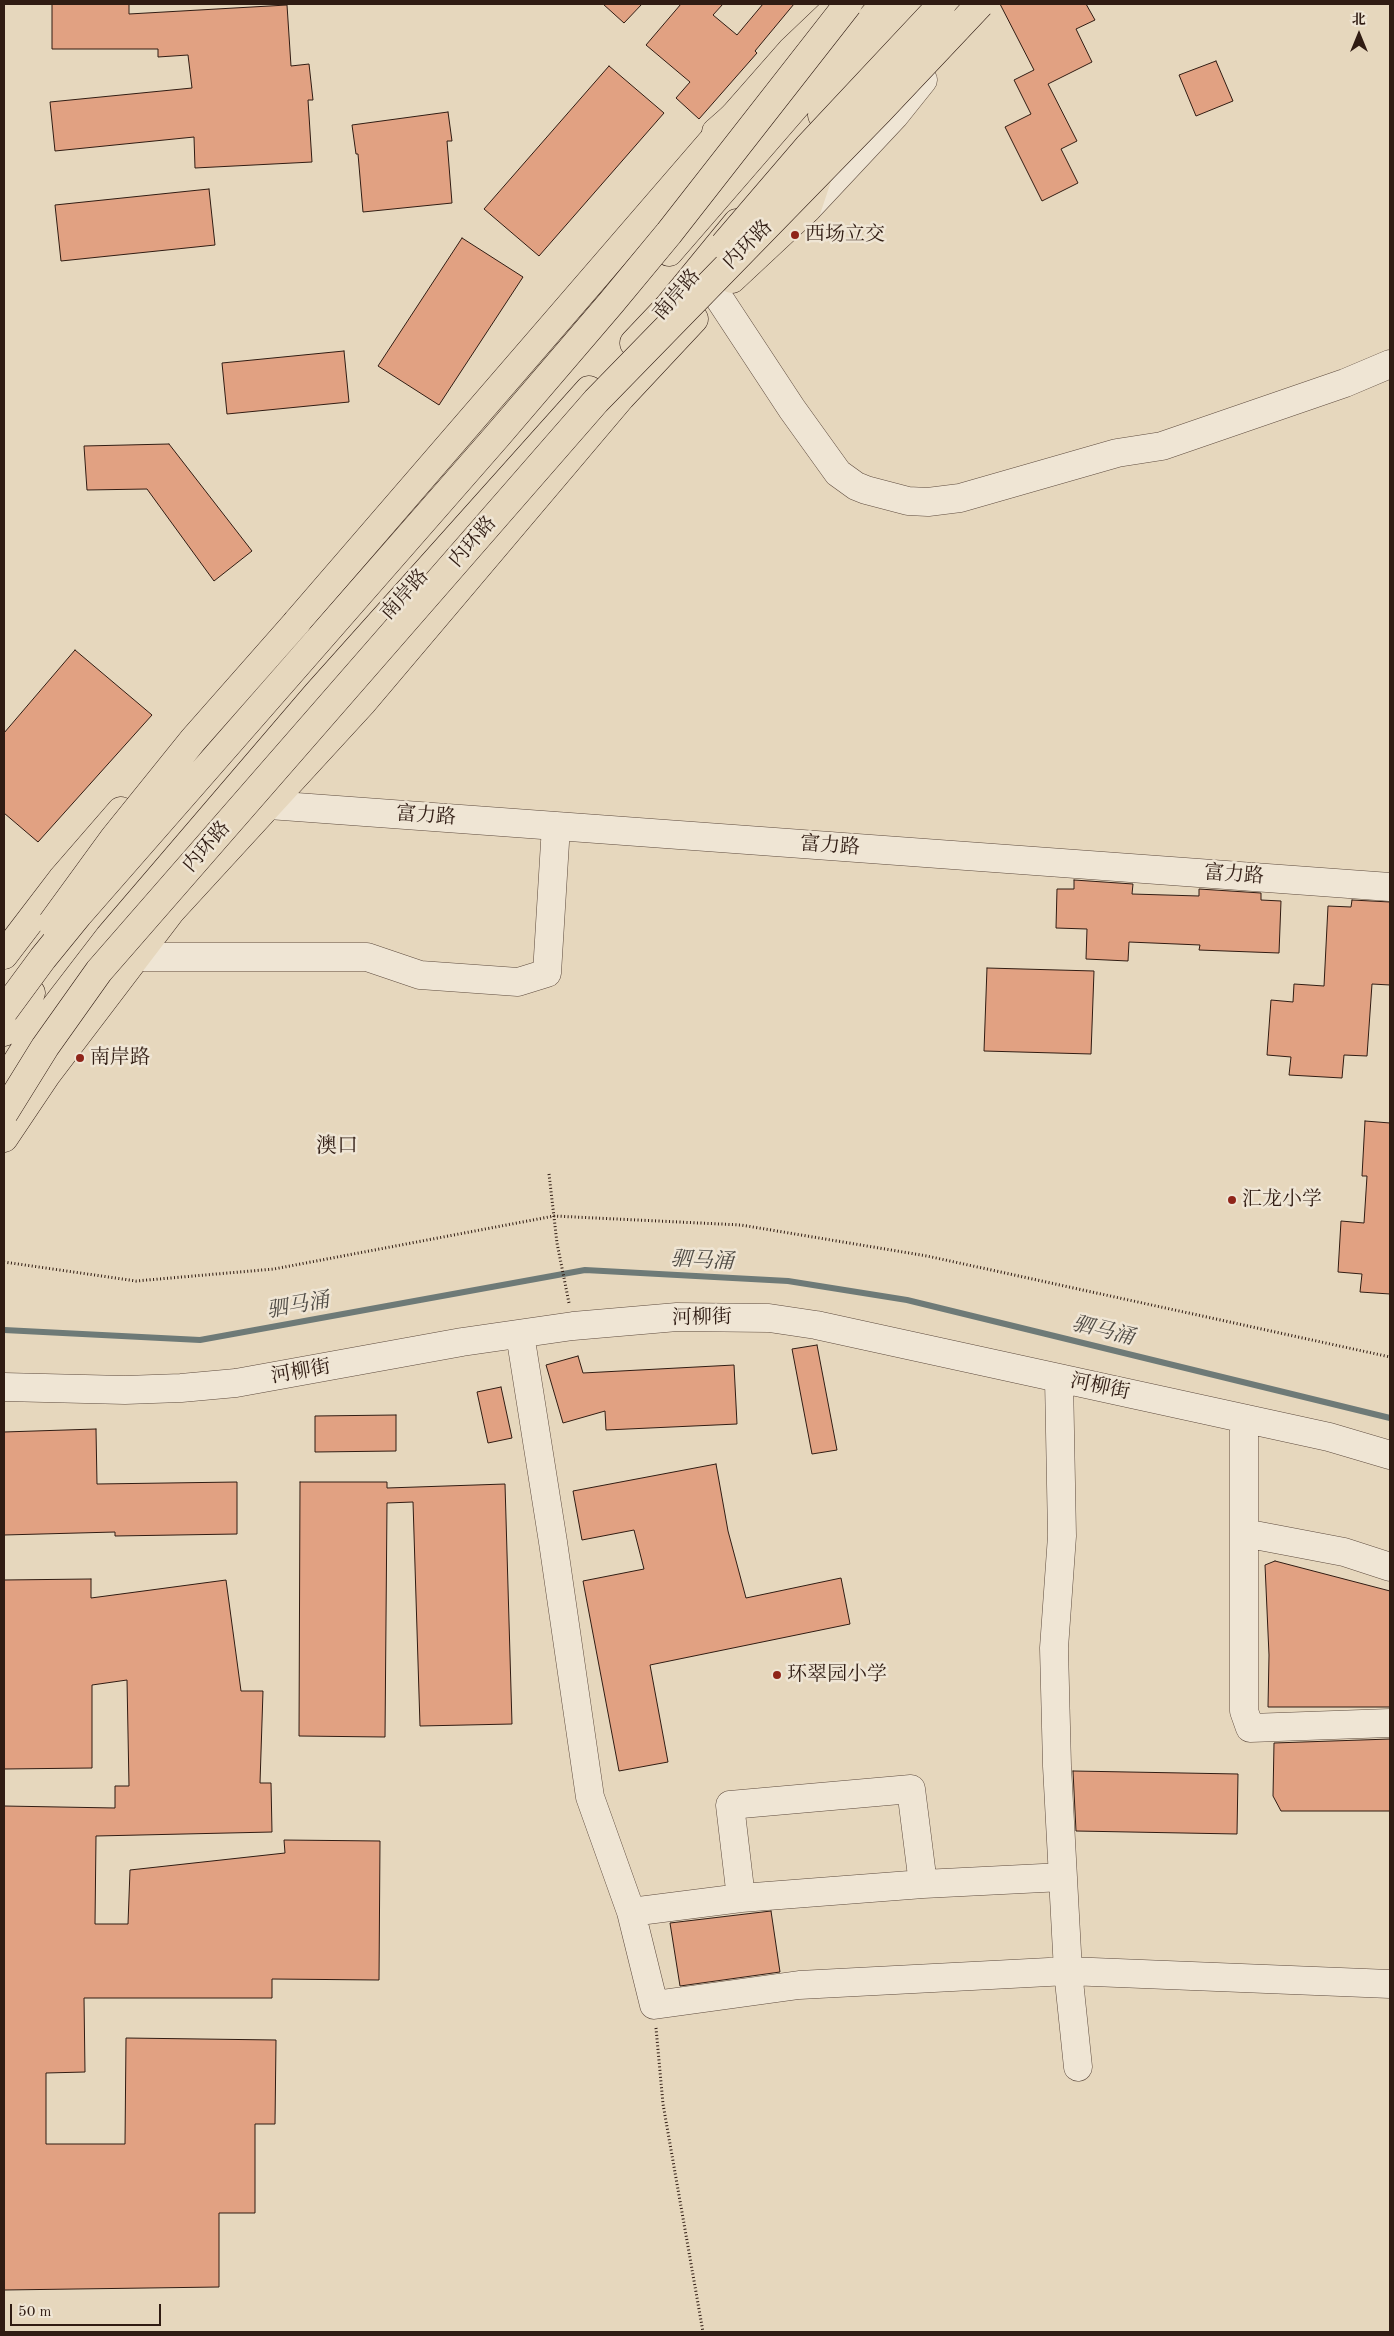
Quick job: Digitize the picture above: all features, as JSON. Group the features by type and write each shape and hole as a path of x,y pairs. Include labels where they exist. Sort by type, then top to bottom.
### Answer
{"main road":[{"path":"7,1017 33,954 63,906 193,740 791,51 842,4"},
{"path":"7,1017 43,958 78,915 498,436 605,310 674,226 848,4"},
{"path":"843,49 860,4"},
{"path":"609,399 782,176 942,4"},
{"path":"609,399 807,209 828,146 848,104 923,44 961,4"},
{"name":"内环路","path":"8,1096 99,971 609,399 980,4"},
{"name":"南岸路","path":"7,1017 140,857 560,379 757,152 843,49 900,10"},
{"name":"南岸路","path":"8,1096 33,1036 109,937 317,694 551,430 669,306 723,240 848,104 900,10"},
{"path":"4,955 62,878 656,187 690,154 734,117"},
{"path":"4,1138 18,1115 134,957 171,911 363,702 546,486 723,240 828,146"},
{"path":"546,486 551,430"},
{"path":"140,857 152,775"},
{"path":"4,1128 8,1096"}],"street":[{"path":"807,209 895,115 986,4"},
{"path":"900,10 923,44"},
{"path":"276,700 295,648 492,424 702,176 734,117"},
{"path":"702,176 757,152"},
{"path":"717,295 808,433 838,473 856,486 878,494 908,501 928,502 960,498 1117,452 1162,446 1345,383 1390,364"},
{"path":"237,675 295,648"},
{"name":"富力路","path":"270,805 1390,887"},
{"path":"109,937 134,957 367,957 420,975 518,982 547,973 556,826"},
{"name":"河柳街","path":"4,1387 125,1390 236,1383 573,1326 677,1317 769,1318 816,1325 1329,1437 1390,1455"},
{"path":"520,1334 590,1796 631,1912 654,2004 799,1985 1068,1971 1390,1984"},
{"path":"1059,1379 1062,1536 1054,1648 1068,1971 1078,2068"},
{"path":"1244,1419 1244,1711 1250,1728 1390,1723"},
{"path":"1244,1533 1344,1552 1390,1567"},
{"path":"741,1898 730,1805 911,1789 923,1884"},
{"path":"631,1912 741,1898 923,1884 1063,1877"}],"path":[{"path":"550,1174 557,1243 573,1326"},
{"path":"4,1262 136,1281 156,1280 274,1269 554,1216 741,1225 927,1256 1390,1357"},
{"path":"654,2004 663,2104 704,2332"}],"building":[{"path":"52,4 129,4 129,14 287,5 291,66 309,64 313,100 308,100 312,162 195,168 194,137 55,151 50,102 192,88 188,55 158,57 158,49 52,49"},
{"path":"603,4 642,4 624,23"},
{"path":"681,4 723,4 713,15 737,35 763,4 794,4 755,51 757,53 699,119 676,98 690,82 646,45"},
{"path":"1000,4 1086,4 1095,20 1076,29 1092,62 1048,84 1077,141 1061,149 1078,183 1042,201 1005,127 1031,114 1014,80 1034,70"},
{"path":"1216,61 1233,101 1196,116 1179,75"},
{"path":"609,66 664,113 539,256 484,209"},
{"path":"448,112 452,141 447,141 452,203 363,212 358,154 356,154 352,125"},
{"path":"209,189 215,245 61,261 55,205"},
{"path":"462,238 523,277 439,405 378,366"},
{"path":"344,351 349,402 227,414 222,363"},
{"path":"169,444 252,551 214,581 147,489 87,490 84,446"},
{"path":"75,650 152,715 38,842 4,813 4,733"},
{"path":"1074,880 1133,884 1132,894 1199,896 1199,889 1261,893 1261,900 1281,901 1279,953 1199,950 1200,945 1129,942 1128,961 1086,959 1087,929 1056,928 1057,889 1074,889"},
{"path":"1352,900 1390,902 1390,985 1372,984 1367,1056 1344,1055 1342,1078 1289,1075 1291,1057 1267,1055 1271,1000 1293,1002 1294,984 1324,986 1328,906 1351,907"},
{"path":"987,968 1094,971 1091,1054 984,1051"},
{"path":"1365,1121 1390,1123 1390,1294 1360,1292 1362,1274 1338,1272 1341,1221 1364,1223 1367,1176 1362,1176"},
{"path":"817,1345 837,1450 812,1454 792,1349"},
{"path":"578,1356 583,1373 734,1365 737,1424 606,1430 605,1411 563,1423 546,1365"},
{"path":"501,1387 512,1438 488,1443 477,1392"},
{"path":"396,1415 396,1451 315,1452 315,1416"},
{"path":"96,1429 97,1484 237,1482 237,1534 115,1536 115,1532 4,1535 4,1432"},
{"path":"716,1464 728,1531 746,1598 841,1578 850,1624 650,1665 668,1762 619,1771 583,1581 644,1569 634,1530 582,1540 573,1491"},
{"path":"300,1482 387,1482 387,1488 505,1484 512,1724 420,1726 413,1502 387,1503 385,1737 299,1736"},
{"path":"1275,1561 1390,1591 1390,1707 1268,1707 1269,1655 1265,1565"},
{"path":"91,1579 91,1598 226,1580 241,1691 263,1691 260,1783 271,1783 272,1832 96,1836 95,1924 128,1924 130,1870 285,1853 284,1840 380,1841 379,1980 272,1979 272,1998 84,1998 85,2072 46,2073 46,2144 125,2144 126,2038 276,2040 275,2124 255,2124 255,2213 219,2213 219,2287 4,2290 4,1806 115,1808 115,1786 129,1786 127,1680 92,1685 92,1768 4,1769 4,1580"},
{"path":"1390,1739 1390,1811 1281,1811 1273,1796 1274,1743"},
{"path":"1073,1771 1238,1774 1237,1834 1076,1831"},
{"path":"771,1911 780,1972 680,1986 670,1923"}],"waterway":[{"name":"驷马涌","path":"4,1330 200,1340 585,1270 788,1281 907,1300 1390,1418"}],"place":[{"name":"西场立交","path":"795,235"},
{"name":"南岸路","path":"80,1058"},
{"name":"汇龙小学","path":"1232,1200"},
{"name":"环翠园小学","path":"777,1675"}],"district":[{"name":"澳口","path":"337,1146"}]}
